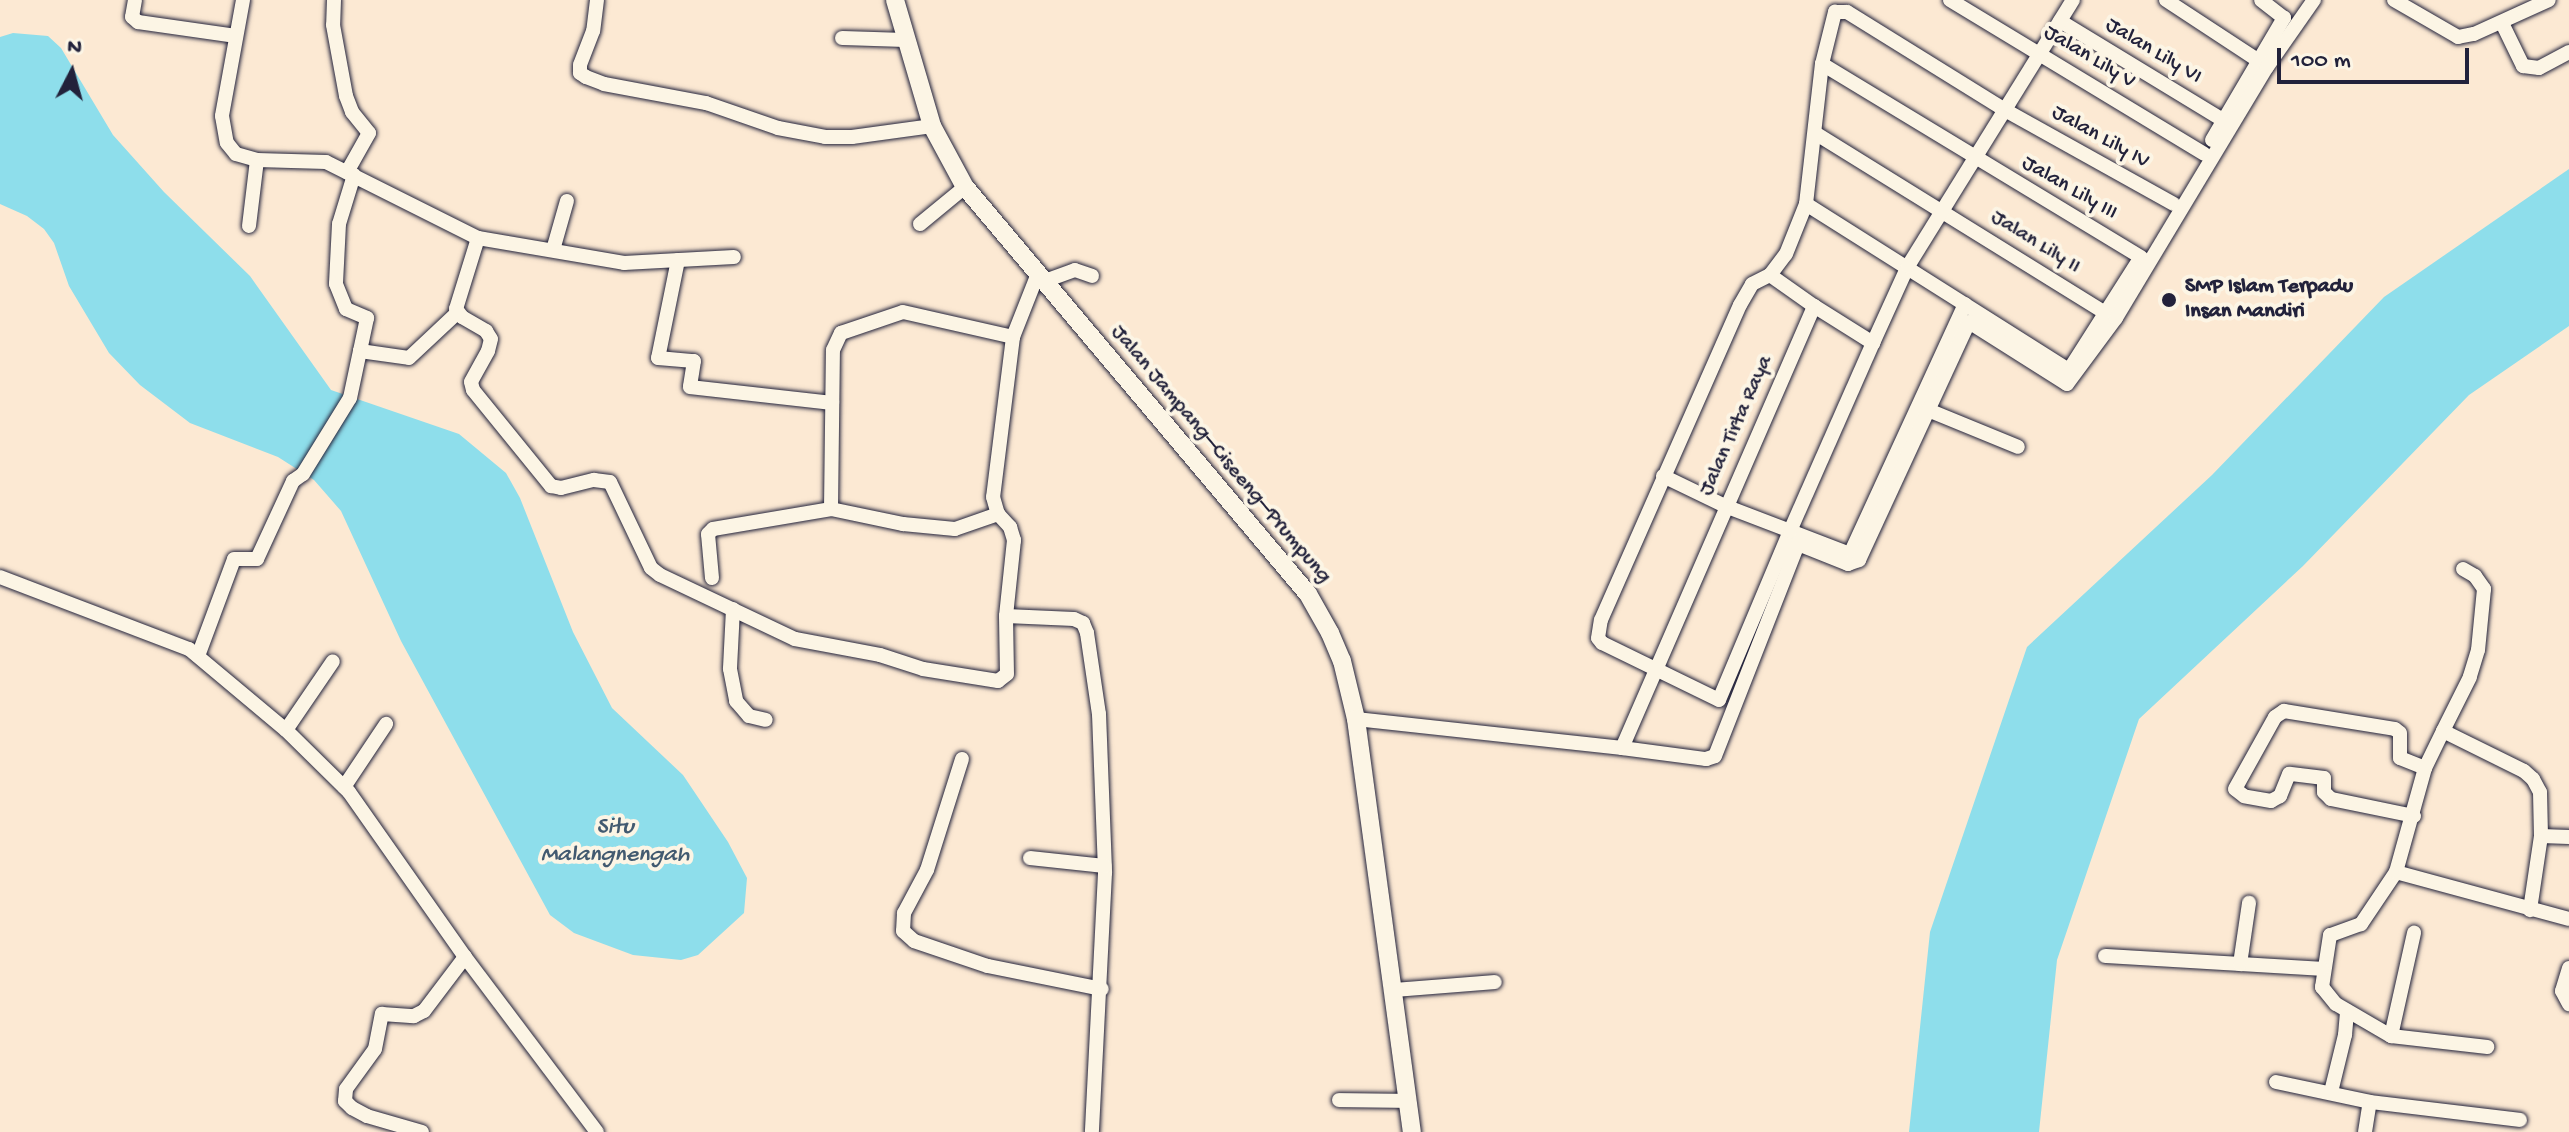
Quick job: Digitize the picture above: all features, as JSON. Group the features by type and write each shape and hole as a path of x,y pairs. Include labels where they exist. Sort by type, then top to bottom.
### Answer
{"main road":[{"name":"Jalan Jampang–Ciseeng–Prumpung","path":"895,0 932,126 965,187 1308,594 1342,661 1356,719 1412,1132"}],"street":[{"path":"135,0 132,17 138,22 236,36"},
{"path":"243,0 223,98 224,132 236,154 257,160 315,160 351,173 478,238 624,263 734,257"},
{"path":"198,656 234,559 257,559 293,481 303,474 350,398 367,318 346,309 336,284 339,224 351,173 369,133 352,112 346,96 333,25 334,0"},
{"path":"597,0 593,31 580,73 604,84 706,103 778,128 825,137 852,137 932,126"},
{"name":"Jalan Lily V","path":"1950,0 2204,154"},
{"path":"1822,64 1806,204 1786,254 1770,275 1752,284 1745,293 1663,476 1598,632 1602,643 1719,700 1908,266 2073,0"},
{"path":"2166,0 2259,61"},
{"path":"1806,204 2069,370 2174,204 2284,18 2261,0"},
{"path":"1356,719 1706,759 1715,756 1798,544 1848,564 1859,560 1969,322 2067,384 2116,318 2267,67 2314,0"},
{"path":"2394,0 2458,37 2502,23 2549,0"},
{"name":"Jalan Lily IV","path":"1822,64 1832,16 1844,11 2005,110 2174,204"},
{"name":"Jalan Lily VI","path":"2060,21 2223,120"},
{"path":"2502,23 2523,66 2539,68 2569,52"},
{"path":"842,38 906,40"},
{"name":"Jalan Lily III","path":"1822,64 1974,159 2141,257"},
{"name":"Jalan Lily II","path":"1815,133 2104,312"},
{"path":"249,226 257,160"},
{"path":"920,224 965,187"},
{"path":"553,250 567,201"},
{"path":"360,351 409,358 457,313 478,238"},
{"path":"678,260 658,358 694,361 690,387 832,403"},
{"path":"457,313 486,331 491,339 471,382 473,390 545,480 556,488 594,480 610,482 651,568 683,587 804,642 880,655 923,669 1002,681 1007,674 1006,616 1014,540 1010,527 998,514 993,485 1013,337 1040,279 1075,270 1092,276"},
{"path":"1770,275 1873,343"},
{"path":"1663,476 1725,506 1850,554 1965,304"},
{"name":"Jalan Tirta Raya","path":"1622,748 1814,306"},
{"path":"831,509 834,343 841,333 903,312 1013,337"},
{"path":"1928,410 2018,447"},
{"path":"712,578 708,534 713,529 831,509 903,524 955,529 998,514"},
{"path":"2463,569 2475,576 2484,589 2478,650 2470,677 2425,768 2396,872 2361,924 2330,935 2322,969 2324,992 2347,1011 2391,1036 2487,1047"},
{"path":"0,577 171,639 198,656 286,730 344,787 465,957 597,1132"},
{"path":"733,609 730,669 736,701 749,716 766,720"},
{"path":"1006,616 1074,619 1086,627 1099,714 1105,866 1102,989 1092,1132"},
{"path":"286,730 333,661"},
{"path":"2414,816 2331,799 2324,792 2324,778 2289,774 2280,796 2271,801 2244,796 2235,789 2275,717 2284,711 2395,729 2400,733 2400,758 2425,768"},
{"path":"344,787 386,724"},
{"path":"2443,731 2533,779 2543,806 2530,910"},
{"path":"962,759 927,870 904,913 902,925 906,935 988,966 1102,989"},
{"path":"2541,836 2569,837"},
{"path":"1030,858 1105,866"},
{"path":"2396,872 2569,919"},
{"path":"2240,964 2249,903"},
{"path":"2391,1036 2414,933"},
{"path":"2105,956 2322,969"},
{"path":"422,1132 367,1116 347,1105 345,1097 352,1077 375,1049 382,1014 414,1016 424,1011 465,957"},
{"path":"2569,968 2562,991 2569,1004"},
{"path":"1395,990 1495,982"},
{"path":"2331,1092 2345,1035 2347,1011"},
{"path":"2276,1082 2370,1102 2520,1120"},
{"path":"1339,1100 1408,1101"},
{"path":"2365,1132 2370,1102"},
{"path":"363,1132 367,1116"}],"water":[{"name":"Situ Malangnengah","path":"13,33 48,36 61,48 113,135 164,192 250,276 331,390 459,434 506,473 520,498 573,632 612,708 683,775 728,842 747,878 744,913 698,955 681,960 633,955 574,933 550,915 401,641 341,511 314,480 278,457 190,423 140,385 109,353 69,286 54,243 44,229 27,216 0,204 0,37"},
{"path":"2569,169 2569,326 2469,395 2303,566 2139,719 2057,960 2039,1132 1909,1132 1930,932 2027,647 2212,475 2384,297"}],"place":[{"name":"SMP Islam Terpadu Insan Mandiri","path":"2169,300"}]}
